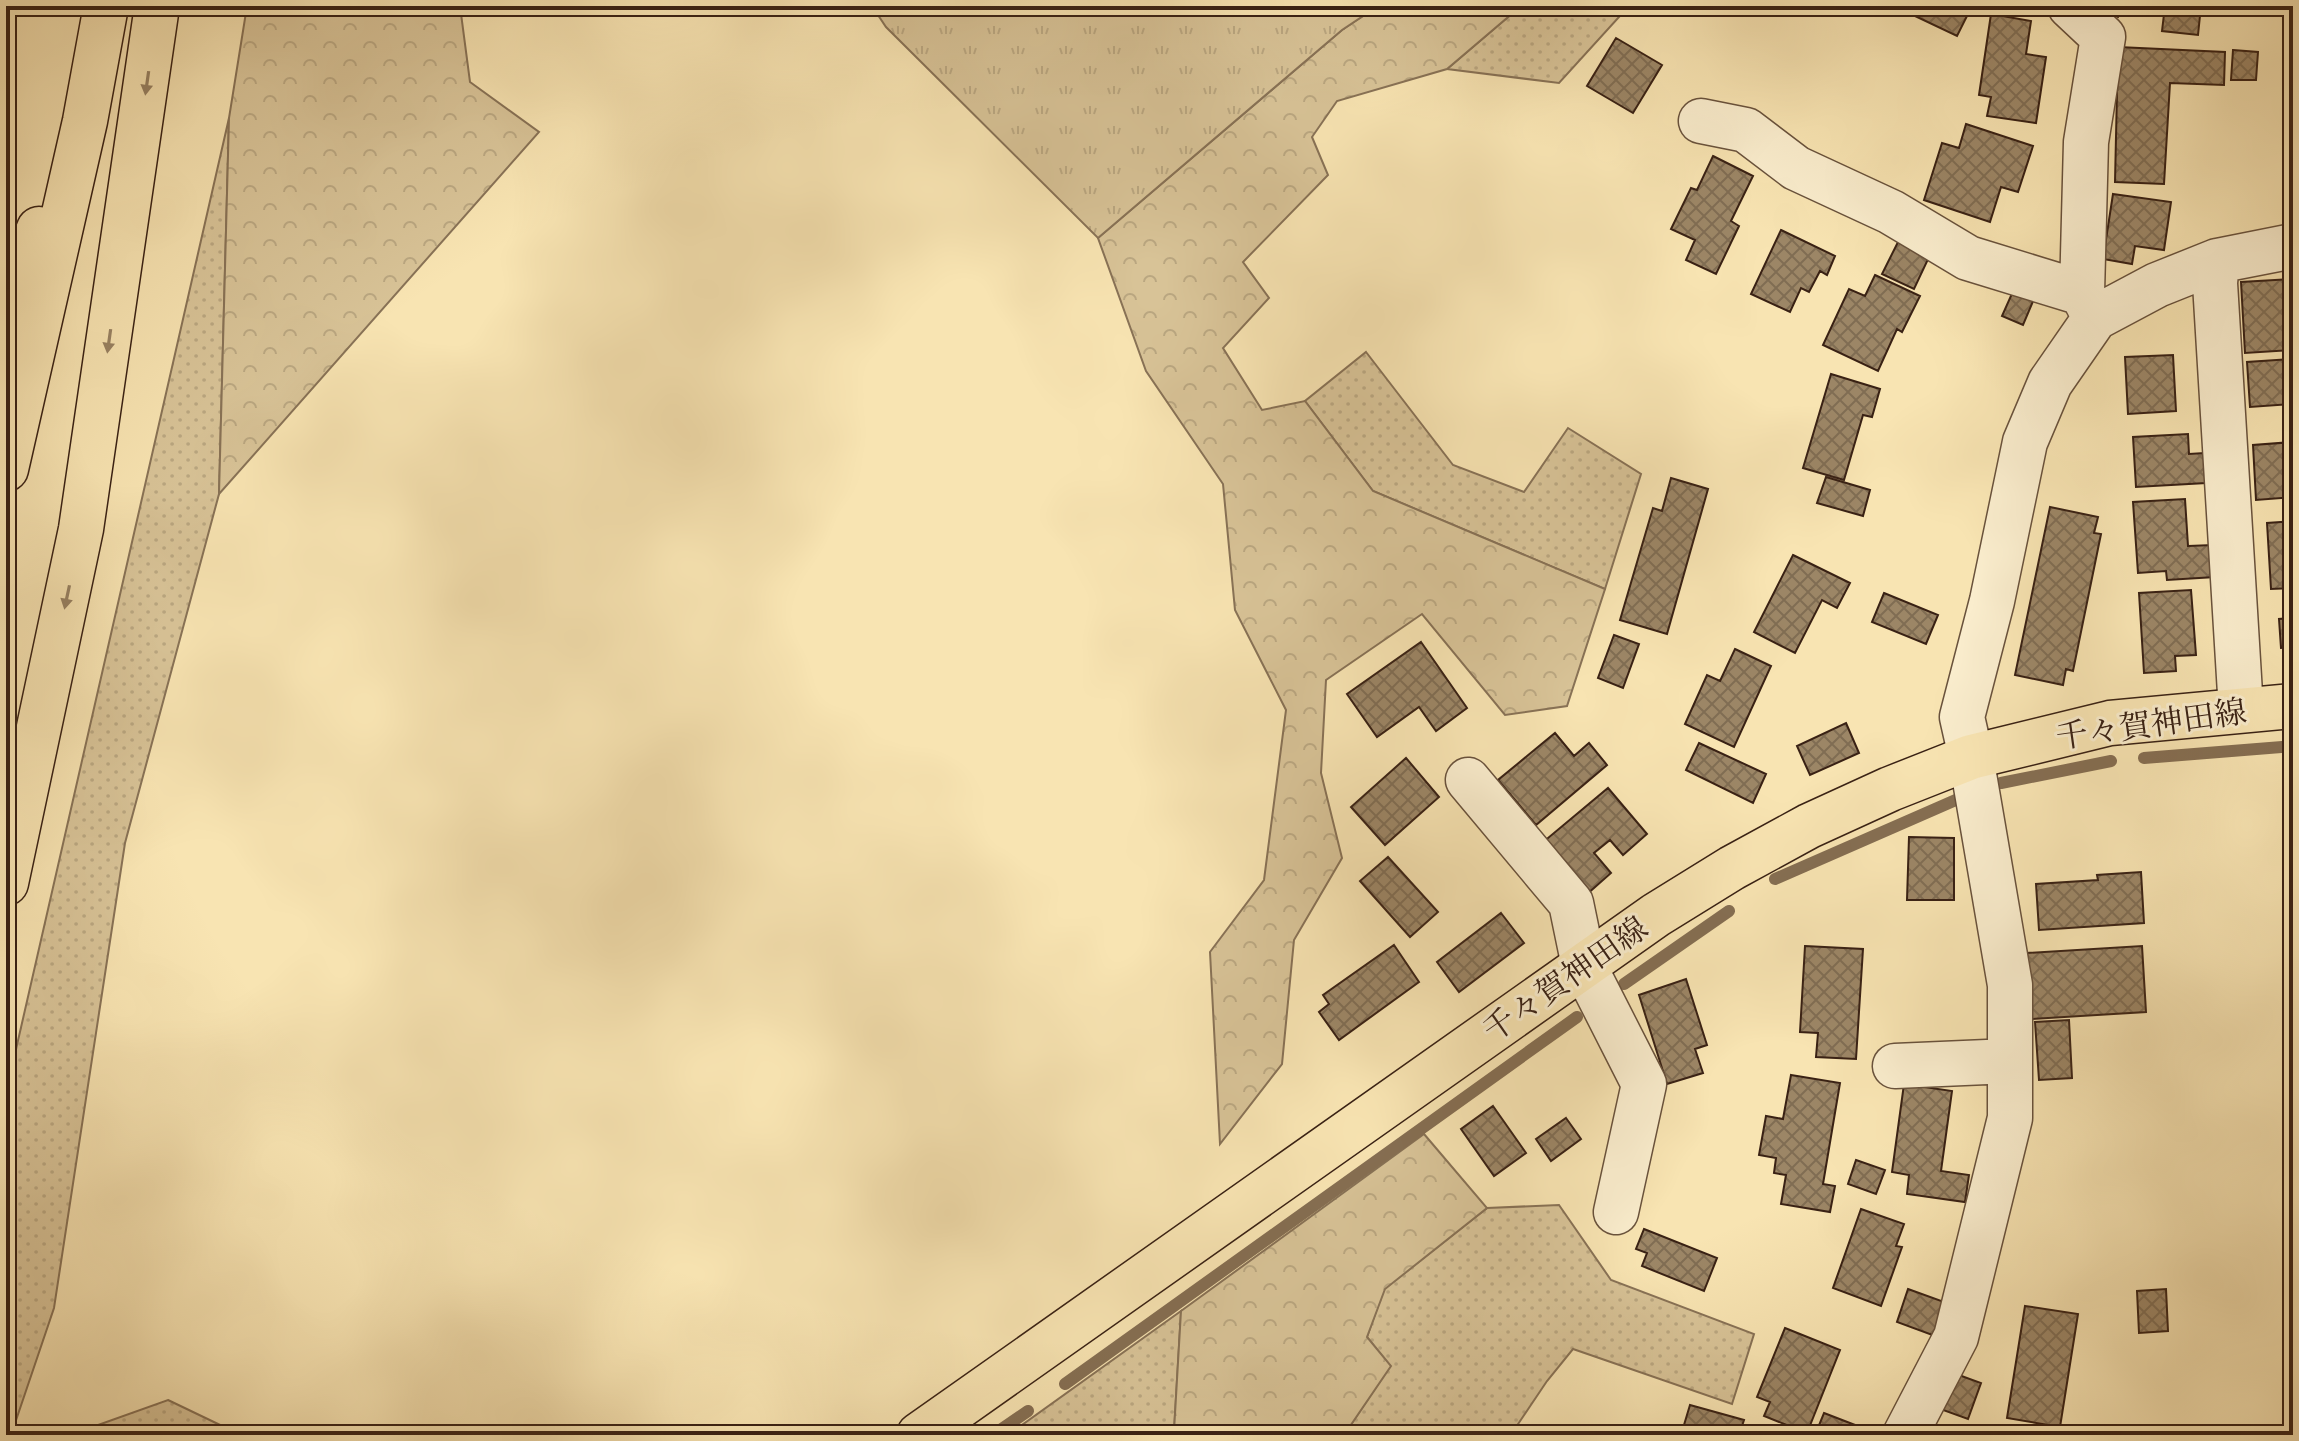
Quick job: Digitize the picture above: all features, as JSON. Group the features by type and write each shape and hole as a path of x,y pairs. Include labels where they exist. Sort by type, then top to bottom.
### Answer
{"main road":[{"path":"6,469 85,121 106,6"},
{"path":"6,883 81,529 157,6"},
{"path":"6,308 85,121"},
{"name":"千々賀神田線","path":"919,1435 1656,915 1770,847 1890,789 1971,757 2110,723 2293,706"}],"street":[{"path":"1905,1435 1956,1337 2010,1118 2010,985 1962,717 1992,601 2025,442 2050,383 2089,306 2086,142 2103,37 2070,6"},
{"path":"1701,121 1746,130 1796,168 1891,212 1968,258 2089,306 2157,285 2217,261 2293,246"},
{"path":"2217,261 2215,298 2241,710"},
{"path":"1468,780 1571,903 1584,966 1644,1084 1616,1212"},
{"path":"1895,1066 2010,1061"}],"green space":[{"path":"247,6 460,6 470,82 539,132 219,494 229,118"},
{"path":"872,6 1378,6 1342,30 1098,238 886,27"},
{"path":"1378,6 1521,6 1447,69 1337,101 1312,137 1328,175 1243,262 1269,298 1223,348 1262,410 1305,401 1373,491 1605,589 1567,706 1505,715 1422,614 1326,680 1321,773 1342,858 1294,940 1282,1064 1220,1144 1210,952 1264,880 1286,710 1235,610 1223,484 1146,371 1098,238 1342,30"},
{"path":"1521,6 1629,6 1559,83 1447,69"},
{"path":"229,118 219,494 125,843 54,1308 11,1435 6,1435 6,1093"},
{"path":"1366,352 1453,465 1524,492 1568,428 1641,474 1605,589 1373,491 1305,401"},
{"path":"1424,1134 1487,1208 1385,1289 1367,1337 1391,1366 1344,1435 1172,1435 1181,1311"},
{"path":"1559,1205 1611,1280 1754,1334 1732,1404 1573,1349 1512,1433 1493,1430 1490,1435 1344,1435 1390,1366 1367,1337 1384,1289 1487,1208"},
{"path":"1181,1311 1172,1435 1008,1435"},
{"path":"168,1400 241,1435 70,1435"}],"building":[{"path":"1742,6 1771,6 1770,14 1742,12"},
{"path":"1894,6 1951,6 1968,14 1957,36"},
{"path":"2098,6 2124,6 2118,17"},
{"path":"2165,6 2201,6 2198,35 2162,31"},
{"path":"1991,14 2031,21 2026,54 2046,57 2036,123 1987,116 1991,97 1979,95"},
{"path":"1616,38 1662,65 1633,113 1587,86"},
{"path":"2118,47 2225,52 2224,85 2170,83 2164,184 2115,182"},
{"path":"2233,50 2258,52 2256,80 2231,80"},
{"path":"1966,124 2033,146 2018,192 2001,187 1990,222 1924,200 1942,143 1959,148"},
{"path":"1713,156 1753,176 1731,221 1739,226 1716,274 1686,260 1695,240 1671,229 1691,188 1697,190"},
{"path":"2113,194 2171,202 2164,250 2135,246 2132,264 2103,259"},
{"path":"1781,230 1835,256 1827,275 1820,271 1809,292 1801,288 1790,312 1751,294"},
{"path":"1899,240 1930,255 1914,289 1882,274"},
{"path":"1875,275 1920,296 1902,332 1897,329 1878,371 1823,345 1849,289 1865,296"},
{"path":"2293,279 2293,350 2245,353 2241,282"},
{"path":"2014,289 2034,299 2023,325 2002,316"},
{"path":"2173,355 2176,411 2128,414 2125,357"},
{"path":"2293,359 2293,404 2250,407 2247,362"},
{"path":"1831,374 1880,389 1872,417 1863,415 1844,480 1803,468"},
{"path":"2188,434 2189,454 2204,453 2206,483 2136,487 2133,437"},
{"path":"2293,442 2293,497 2256,500 2253,445"},
{"path":"1826,477 1870,490 1863,516 1817,503"},
{"path":"1671,478 1708,489 1667,634 1620,620 1653,508 1662,511"},
{"path":"2185,499 2188,546 2213,545 2215,577 2167,580 2166,571 2138,573 2133,502"},
{"path":"2050,507 2098,517 2094,533 2101,534 2073,671 2066,669 2063,685 2015,675"},
{"path":"2293,521 2293,588 2271,589 2267,523"},
{"path":"1793,555 1850,583 1837,608 1822,600 1795,653 1754,632"},
{"path":"2191,590 2196,655 2175,656 2176,671 2144,673 2139,593"},
{"path":"1884,593 1938,615 1926,644 1872,622"},
{"path":"2293,618 2293,647 2281,648 2279,619"},
{"path":"1614,635 1639,644 1623,688 1598,678"},
{"path":"1421,642 1467,708 1436,731 1419,707 1377,737 1347,694"},
{"path":"1735,649 1771,666 1734,747 1685,724 1707,675 1720,681"},
{"path":"1846,723 1859,753 1810,775 1797,746"},
{"path":"1555,733 1574,756 1589,743 1607,765 1536,825 1498,780"},
{"path":"1699,743 1766,774 1753,803 1686,770"},
{"path":"1406,758 1439,797 1385,845 1351,807"},
{"path":"1608,788 1647,834 1623,855 1610,840 1594,853 1611,873 1586,895 1542,843"},
{"path":"1909,837 1954,838 1954,900 1907,900"},
{"path":"1388,857 1438,912 1410,937 1360,881"},
{"path":"2141,872 2144,923 2039,930 2036,884 2098,880 2097,875"},
{"path":"1501,913 1524,943 1459,992 1437,962"},
{"path":"1394,945 1419,982 1339,1040 1319,1012 1329,1004 1323,995"},
{"path":"1805,946 1863,949 1856,1059 1816,1057 1818,1033 1800,1032"},
{"path":"2142,946 2146,1012 2031,1019 2027,953"},
{"path":"2288,966 2293,966 2293,1027 2291,1027"},
{"path":"1686,979 1707,1045 1695,1049 1703,1073 1667,1084 1639,995"},
{"path":"2069,1020 2072,1078 2039,1080 2035,1022"},
{"path":"1791,1075 1840,1083 1823,1184 1835,1186 1830,1212 1781,1204 1786,1175 1774,1173 1776,1158 1759,1155 1766,1116 1783,1119"},
{"path":"1904,1084 1952,1091 1941,1171 1969,1175 1965,1202 1907,1194 1909,1175 1892,1172"},
{"path":"1493,1106 1526,1153 1494,1176 1461,1129"},
{"path":"1566,1118 1581,1139 1551,1161 1536,1139"},
{"path":"1856,1160 1885,1170 1876,1194 1848,1184"},
{"path":"1861,1209 1904,1224 1896,1246 1902,1247 1881,1306 1833,1288"},
{"path":"1644,1229 1717,1258 1704,1291 1642,1266 1647,1253 1636,1249"},
{"path":"1908,1289 1947,1303 1935,1336 1897,1322"},
{"path":"2166,1289 2168,1331 2139,1333 2137,1291"},
{"path":"2025,1306 2078,1314 2060,1427 2007,1418"},
{"path":"1785,1328 1840,1350 1807,1433 1764,1416 1770,1402 1757,1397"},
{"path":"1956,1374 1981,1383 1968,1419 1943,1410"},
{"path":"1690,1405 1744,1420 1739,1435 1681,1435"},
{"path":"1824,1413 1881,1435 1815,1435"}],"waterway":[{"path":"2144,758 2293,746"},
{"path":"2001,783 2111,761"},
{"path":"1775,879 1958,799"},
{"path":"1624,984 1729,911"},
{"path":"1065,1384 1577,1017"},
{"path":"993,1435 1028,1411"}]}
